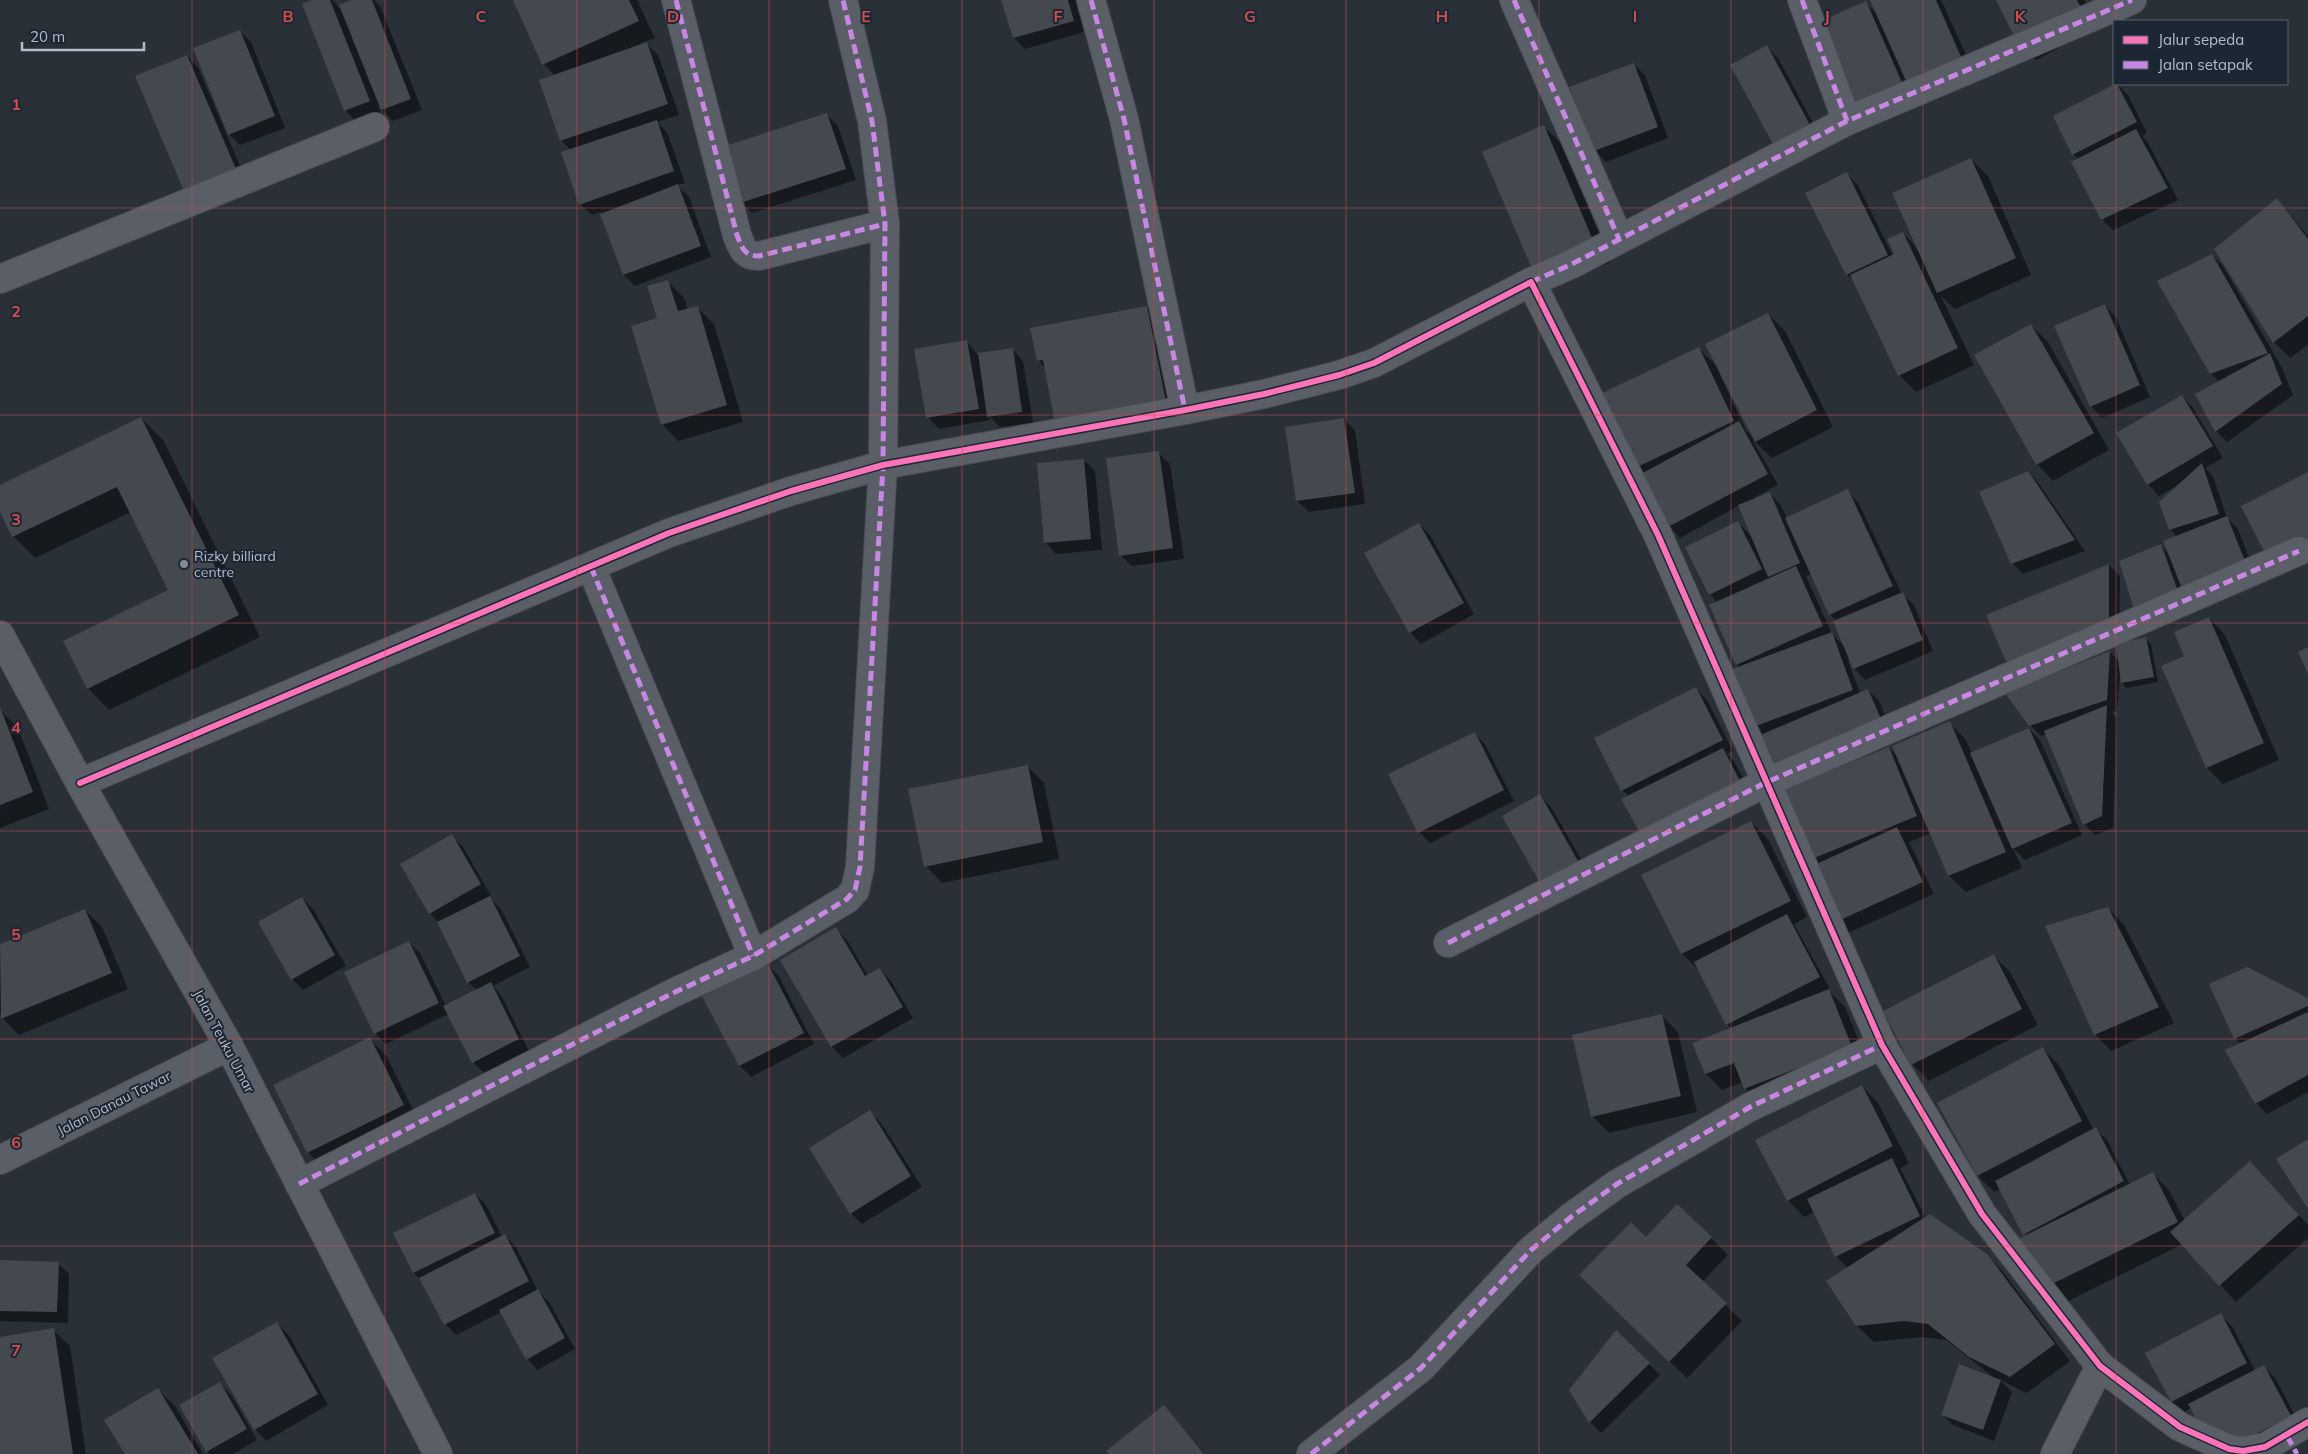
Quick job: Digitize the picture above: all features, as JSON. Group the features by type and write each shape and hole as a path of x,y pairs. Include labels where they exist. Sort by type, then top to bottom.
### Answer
{"street":[{"path":"676,0 737,235 744,252 750,256 759,256 885,224"},
{"path":"299,1184 673,993 753,956 847,899 855,890 858,880 883,465 885,224 872,121 843,0"},
{"path":"1091,0 1124,118 1185,410"},
{"path":"1514,0 1619,239"},
{"path":"1802,0 1847,121"},
{"path":"80,783 669,533 791,491 883,465 1264,394 1338,375 1374,363 1531,282 1572,264 1847,121 2132,0"},
{"path":"0,279 375,127"},
{"path":"1531,282 1658,535 1882,1045 1982,1214 2100,1366 2180,1427 2229,1449 2243,1451 2255,1450 2297,1437"},
{"path":"1448,944 1765,782 2299,551"},
{"path":"591,567 753,956"},
{"name":"Jalan Teuku Umar","path":"0,635 80,783 229,1046 438,1454"},
{"path":"1311,1454 1420,1368 1531,1250 1571,1217 1617,1184 1750,1107 1882,1045"},
{"name":"Jalan Danau Tawar","path":"0,1160 229,1046"},
{"path":"2055,1454 2100,1366"}],"building":[{"path":"312,0 330,0 370,101 344,111 302,4"},
{"path":"352,0 372,0 411,99 381,110 339,5"},
{"path":"513,0 629,0 639,21 542,65"},
{"path":"1001,0 1068,0 1074,21 1013,38"},
{"path":"1870,0 1936,0 1962,59 1907,83"},
{"path":"1996,0 2077,0 2083,11 2018,44"},
{"path":"1866,1 1904,87 1850,111 1812,25"},
{"path":"240,30 275,116 228,135 193,48"},
{"path":"647,42 668,104 560,141 539,80"},
{"path":"1767,45 1810,125 1773,144 1730,65"},
{"path":"187,55 236,169 184,191 135,76"},
{"path":"1634,63 1658,127 1594,151 1569,87"},
{"path":"2113,85 2118,85 2137,122 2072,155 2053,116"},
{"path":"827,113 846,169 740,203 722,147"},
{"path":"657,120 674,171 579,205 561,152"},
{"path":"1544,125 1595,245 1533,271 1482,152"},
{"path":"2136,129 2168,188 2101,220 2071,162"},
{"path":"1971,158 2016,258 1937,293 1892,193"},
{"path":"1847,172 1888,255 1846,275 1805,193"},
{"path":"678,184 701,246 623,275 600,214"},
{"path":"2277,198 2308,239 2308,316 2273,343 2214,249"},
{"path":"1903,232 1958,348 1898,376 1850,275 1894,254 1887,239"},
{"path":"2212,254 2268,353 2210,374 2157,281"},
{"path":"668,280 678,311 698,306 727,405 661,425 631,326 657,318 647,286"},
{"path":"2105,304 2140,385 2090,407 2054,326"},
{"path":"1147,306 1166,402 1055,423 1043,360 1037,361 1030,328"},
{"path":"1768,313 1817,410 1755,442 1705,344"},
{"path":"2031,324 2094,433 2036,465 1974,355"},
{"path":"967,340 979,409 926,418 914,349"},
{"path":"1699,347 1734,421 1633,469 1598,395"},
{"path":"1013,348 1022,412 987,417 978,353"},
{"path":"2270,353 2282,384 2215,432 2195,394"},
{"path":"2182,395 2213,446 2147,485 2116,433"},
{"name":"Rizky billiard centre","path":"141,417 239,615 87,689 63,641 168,590 117,487 12,537 0,512 0,485"},
{"path":"1344,418 1355,493 1296,501 1285,427"},
{"path":"1739,421 1768,474 1668,527 1639,475"},
{"path":"1159,451 1173,548 1119,556 1106,458"},
{"path":"1084,459 1091,539 1044,543 1037,463"},
{"path":"2202,463 2219,514 2169,530 2159,502"},
{"path":"2028,471 2075,540 2011,564 1979,492"},
{"path":"2308,472 2308,542 2269,561 2241,506"},
{"path":"1848,489 1893,586 1829,615 1785,518"},
{"path":"1770,492 1800,563 1768,577 1738,505"},
{"path":"2227,516 2249,571 2185,596 2163,541"},
{"path":"1738,521 1762,569 1709,595 1685,547"},
{"path":"1419,523 1464,603 1409,633 1364,553"},
{"path":"2161,544 2180,597 2135,612 2119,561"},
{"path":"2109,564 2109,629 2010,671 1986,615"},
{"path":"1796,566 1823,626 1736,665 1709,605"},
{"path":"1903,592 1923,640 1853,669 1833,621"},
{"path":"2209,617 2264,743 2206,768 2161,666 2184,656 2174,632"},
{"path":"1832,632 1853,690 1748,729 1727,671"},
{"path":"2146,637 2154,677 2121,683 2116,644"},
{"path":"2308,647 2308,674 2298,652"},
{"path":"2110,651 2107,700 2029,726 2005,693"},
{"path":"1696,687 1723,740 1621,791 1594,738"},
{"path":"1868,689 1885,728 1775,775 1758,736"},
{"path":"2107,705 2102,816 2083,825 2044,731"},
{"path":"0,707 33,792 0,805"},
{"path":"1950,721 2006,852 1948,876 1892,746"},
{"path":"2029,728 2072,823 2012,849 1970,753"},
{"path":"1475,732 1504,790 1418,833 1388,774"},
{"path":"1889,747 1917,816 1807,861 1779,791"},
{"path":"1723,748 1742,785 1641,835 1621,799"},
{"path":"1028,765 1043,842 924,867 908,789"},
{"path":"1540,794 1578,861 1540,883 1502,816"},
{"path":"1751,821 1791,901 1681,954 1641,875"},
{"path":"1897,827 1923,882 1836,922 1810,867"},
{"path":"452,834 481,884 429,914 400,864"},
{"path":"490,896 520,956 467,983 437,922"},
{"path":"302,897 335,955 291,980 258,922"},
{"path":"2108,907 2159,1007 2094,1035 2045,926"},
{"path":"85,909 112,973 1,1019 0,944"},
{"path":"1787,914 1820,977 1726,1025 1694,962"},
{"path":"836,927 865,976 880,968 903,1007 831,1047 780,960"},
{"path":"409,941 439,1003 374,1034 344,972"},
{"path":"1994,954 2022,1009 1911,1065 1883,1011"},
{"path":"767,962 804,1033 739,1066 702,996"},
{"path":"2247,967 2308,998 2308,1006 2234,1039 2209,984"},
{"path":"491,982 519,1039 472,1063 443,1006"},
{"path":"1829,989 1852,1047 1744,1089 1734,1063 1705,1074 1692,1043"},
{"path":"2308,1012 2308,1075 2255,1104 2225,1050"},
{"path":"1662,1014 1681,1096 1591,1117 1572,1035"},
{"path":"370,1037 404,1105 307,1153 273,1085"},
{"path":"2043,1047 2082,1121 1977,1176 1937,1103"},
{"path":"1862,1085 1893,1146 1787,1201 1755,1140"},
{"path":"870,1110 911,1176 850,1214 809,1148"},
{"path":"2096,1127 2124,1181 2023,1235 1995,1181"},
{"path":"2308,1139 2308,1209 2276,1159"},
{"path":"1892,1158 1920,1216 1835,1257 1807,1199"},
{"path":"2250,1161 2299,1215 2219,1286 2170,1232"},
{"path":"2153,1172 2178,1222 2042,1289 2018,1239"},
{"path":"475,1193 495,1233 413,1273 393,1233"},
{"path":"1677,1204 1712,1237 1686,1265 1727,1303 1669,1362 1579,1275 1631,1222 1646,1237"},
{"path":"1930,1214 1987,1254 2055,1344 2010,1377 1969,1357 1928,1324 1904,1321 1856,1326 1826,1281"},
{"path":"505,1234 529,1281 444,1325 419,1278"},
{"path":"0,1260 59,1262 57,1312 0,1311"},
{"path":"538,1289 565,1338 526,1360 499,1310"},
{"path":"2221,1313 2247,1363 2171,1402 2145,1353"},
{"path":"277,1322 318,1394 254,1430 212,1358"},
{"path":"54,1328 73,1454 0,1454 0,1337"},
{"path":"1616,1330 1650,1363 1589,1423 1569,1390"},
{"path":"1959,1364 2001,1380 1983,1430 1941,1415"},
{"path":"2264,1365 2291,1416 2234,1445 2204,1434 2188,1404"},
{"path":"220,1382 247,1429 206,1452 179,1405"},
{"path":"158,1388 198,1454 125,1454 104,1420"},
{"path":"1164,1405 1204,1454 1109,1454 1106,1451"}],"marked path":[{"path":"676,0 737,235 744,250 750,255 759,256 885,224"},
{"path":"299,1184 673,993 753,956 847,899 855,890 860,867 883,465 885,224 872,121 843,0"},
{"path":"1091,0 1124,119 1185,410"},
{"path":"1514,0 1619,239"},
{"path":"1802,0 1847,121"},
{"path":"1531,282 1572,264 1847,121 2132,0"},
{"path":"1448,943 1765,783 2299,551"},
{"path":"591,567 753,956"},
{"path":"1311,1454 1421,1368 1531,1250 1571,1217 1617,1184 1750,1107 1882,1045"},
{"path":"2287,1436 2297,1454"}],"cycle path":[{"path":"80,783 669,533 791,491 883,465 1185,410 1264,394 1339,375 1374,363 1531,282 1658,535 1882,1045 1982,1214 2100,1366 2180,1427 2229,1449 2243,1451 2265,1447 2308,1422"}],"place":[{"name":"Rizky billiard centre","path":"184,564"}]}
